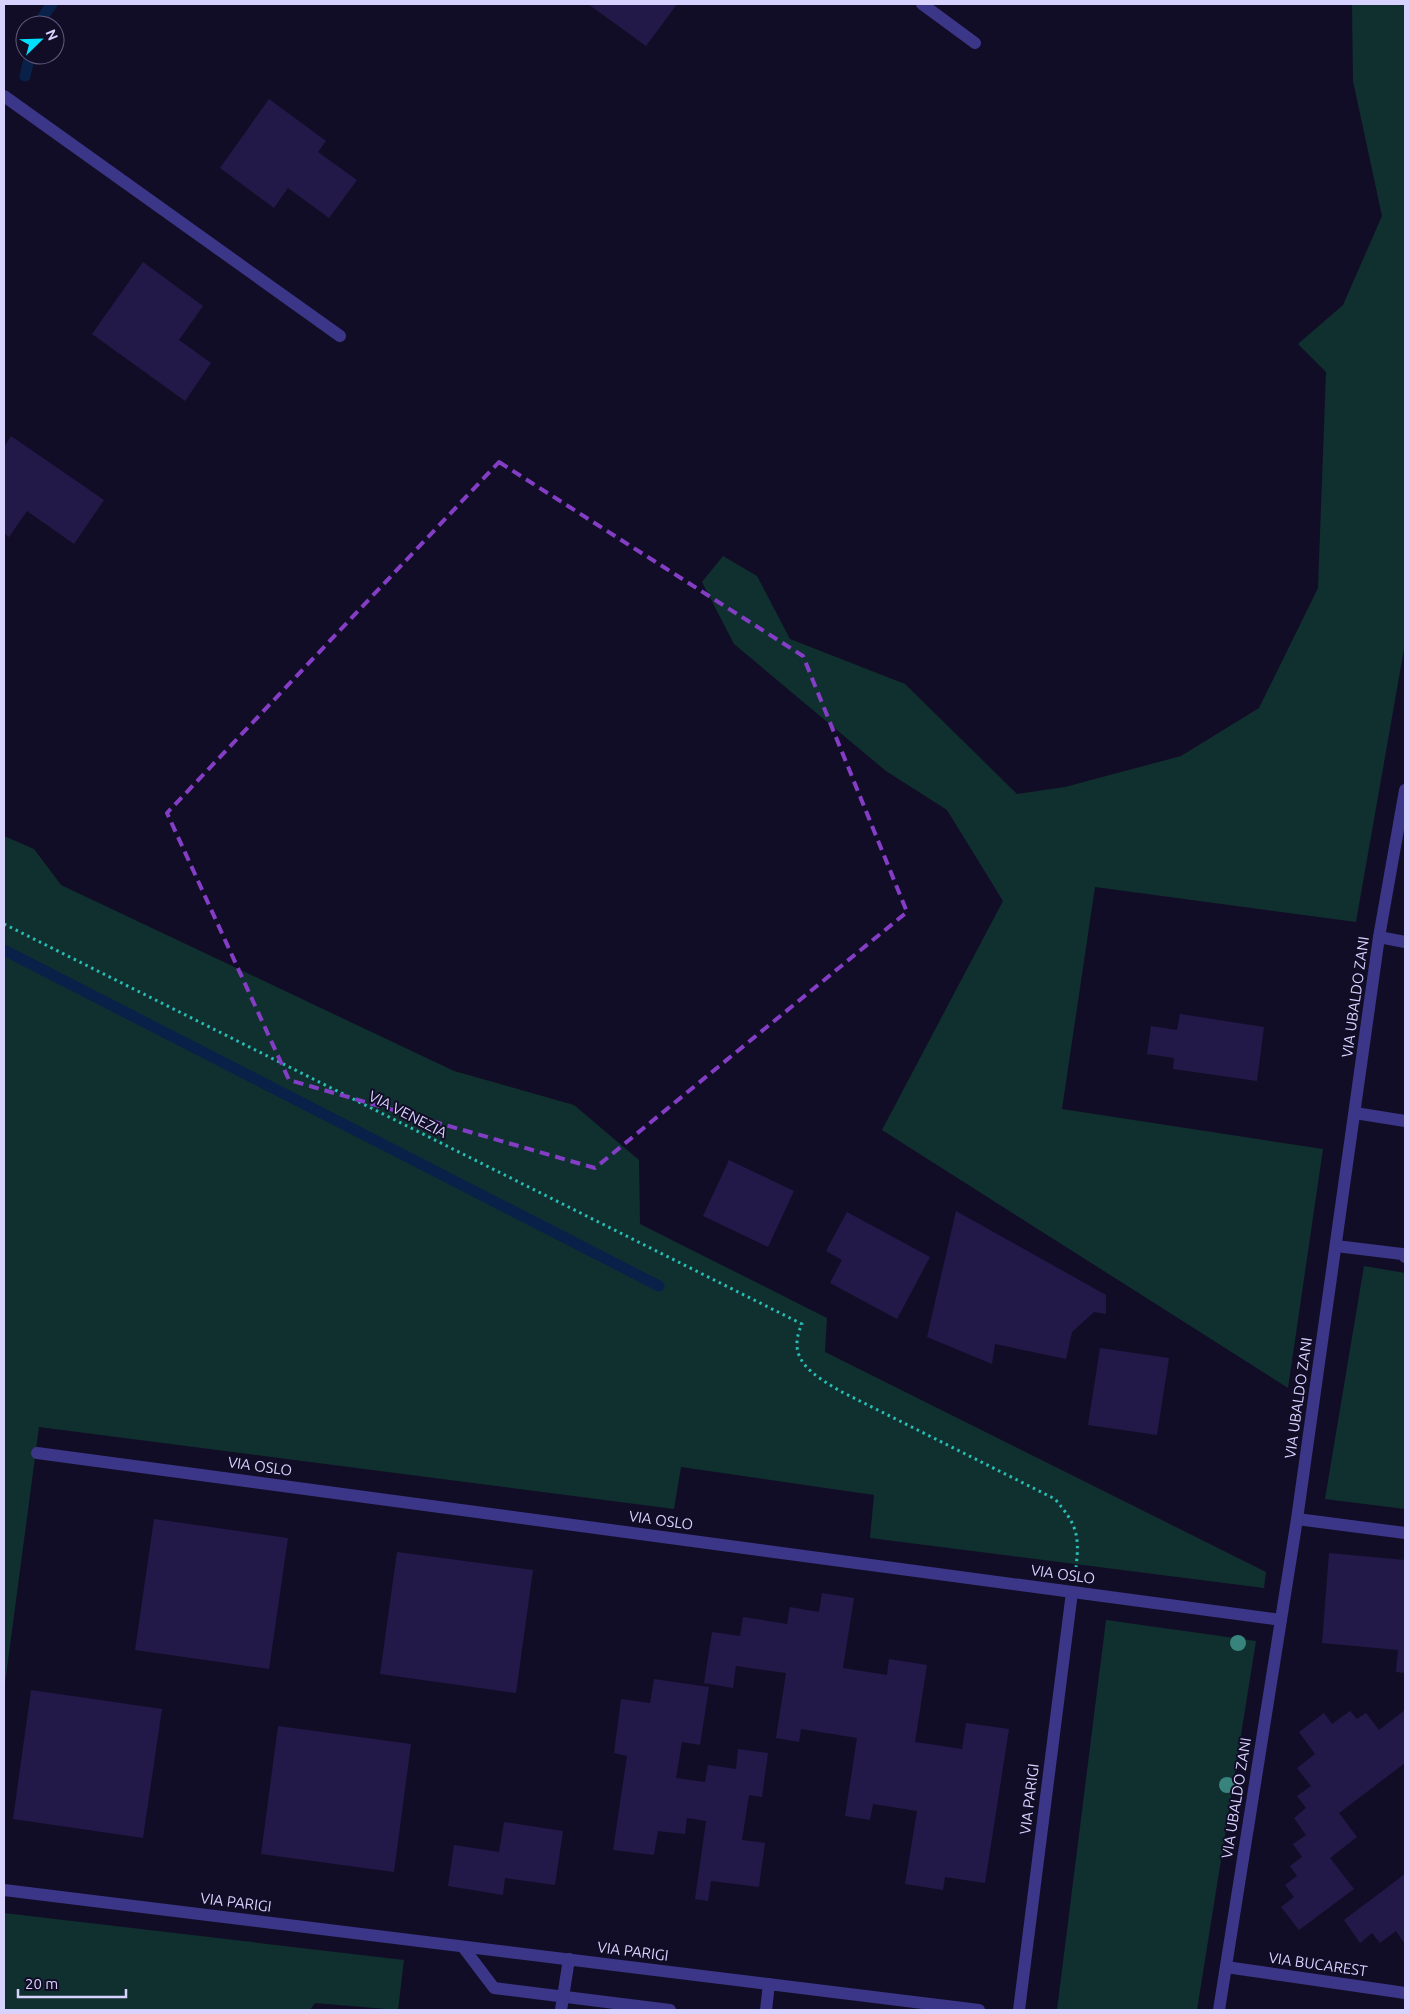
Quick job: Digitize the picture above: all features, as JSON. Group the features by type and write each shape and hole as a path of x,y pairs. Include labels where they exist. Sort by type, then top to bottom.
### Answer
{"street":[{"path":"922,4 975,43"},
{"path":"4,96 340,336"},
{"name":"VIA UBALDO ZANI","path":"1220,2010 1297,1519 1379,937 1405,790"},
{"path":"1379,937 1405,942"},
{"path":"1354,1113 1405,1121"},
{"path":"1336,1246 1402,1254 1405,1257"},
{"name":"VIA OSLO","path":"37,1453 1281,1620"},
{"path":"1297,1519 1405,1533"},
{"name":"VIA PARIGI","path":"1019,2010 1072,1592"},
{"name":"VIA PARIGI","path":"4,1890 979,2010"},
{"path":"464,1947 494,1988 670,2010"},
{"path":"561,2010 569,1959"},
{"name":"VIA BUCAREST","path":"1226,1967 1405,1993"},
{"path":"766,2010 769,1984"}],"path":[{"name":"VIA VENEZIA","path":"4,924 802,1324 799,1332 798,1354 812,1374 849,1395 1056,1499 1072,1520 1079,1545 1072,1592"}],"highlighted area":[{"path":"499,462 803,656 907,912 595,1168 289,1080 167,813"}],"green space":[{"path":"1352,4 1405,4 1405,643 1356,922 1095,887 1062,1109 1323,1149 1288,1388 882,1130 1003,901 947,810 886,771 734,644 702,582 723,556 757,576 790,639 905,684 1017,794 1065,787 1181,756 1259,708 1318,588 1326,372 1298,344 1343,305 1382,216 1353,81"},
{"path":"4,836 34,849 61,885 454,1071 574,1105 639,1160 640,1224 827,1318 825,1352 1266,1572 1264,1588 870,1538 874,1495 681,1467 674,1509 39,1427 4,1691"},
{"path":"1364,1266 1405,1273 1405,1509 1325,1499"},
{"path":"1106,1620 1256,1641 1197,2010 1057,2010"},
{"path":"4,1913 404,1960 398,2010 315,2003 310,2010 4,2010"}],"building":[{"path":"588,4 677,4 646,46"},
{"path":"269,99 326,141 318,152 357,180 329,218 288,188 274,208 220,168"},
{"path":"143,262 203,306 179,340 211,363 185,401 92,334"},
{"path":"11,436 104,500 74,544 27,511 9,537 4,533 4,447"},
{"path":"1180,1014 1264,1027 1257,1081 1173,1069 1174,1058 1147,1054 1151,1026 1177,1030"},
{"path":"729,1160 794,1191 768,1247 703,1216"},
{"path":"956,1211 1106,1295 1106,1314 1094,1312 1072,1332 1066,1359 995,1344 992,1364 927,1337"},
{"path":"847,1212 930,1257 897,1319 830,1283 842,1260 826,1251"},
{"path":"1100,1348 1169,1358 1157,1435 1088,1425"},
{"path":"154,1519 288,1538 269,1669 135,1650"},
{"path":"397,1552 533,1570 516,1693 380,1674"},
{"path":"1329,1553 1405,1560 1405,1673 1396,1672 1398,1650 1322,1643"},
{"path":"822,1593 854,1598 843,1668 887,1675 889,1659 927,1665 915,1742 962,1749 966,1723 1009,1729 985,1883 945,1877 943,1890 905,1884 917,1811 873,1804 870,1820 845,1816 857,1738 801,1729 799,1742 776,1738 786,1673 736,1666 733,1688 704,1683 712,1632 740,1636 743,1617 787,1624 790,1607 819,1612"},
{"path":"654,1679 709,1687 700,1745 682,1742 676,1778 705,1782 708,1765 736,1769 738,1749 768,1753 762,1797 749,1795 742,1840 765,1843 759,1887 711,1881 708,1901 695,1899 706,1821 687,1818 685,1834 658,1831 654,1855 613,1850 627,1756 614,1753 621,1699 650,1703"},
{"path":"31,1690 162,1709 143,1838 13,1819"},
{"path":"1405,1710 1405,1763 1339,1813 1357,1837 1330,1858 1354,1889 1299,1930 1281,1907 1294,1897 1285,1885 1297,1876 1290,1866 1302,1857 1293,1844 1306,1835 1294,1818 1306,1808 1297,1796 1311,1786 1297,1768 1315,1754 1299,1732 1324,1713 1332,1724 1350,1711 1357,1719 1366,1713 1379,1730"},
{"path":"278,1726 411,1744 394,1872 261,1854"},
{"path":"504,1822 563,1831 555,1885 505,1878 503,1895 448,1886 454,1845 499,1852"},
{"path":"1405,1874 1405,1944 1396,1931 1380,1943 1372,1933 1360,1943 1344,1920"}],"waterway":[{"path":"44,15 52,4"},
{"path":"25,76 28,65"},
{"path":"4,950 659,1286"}]}
